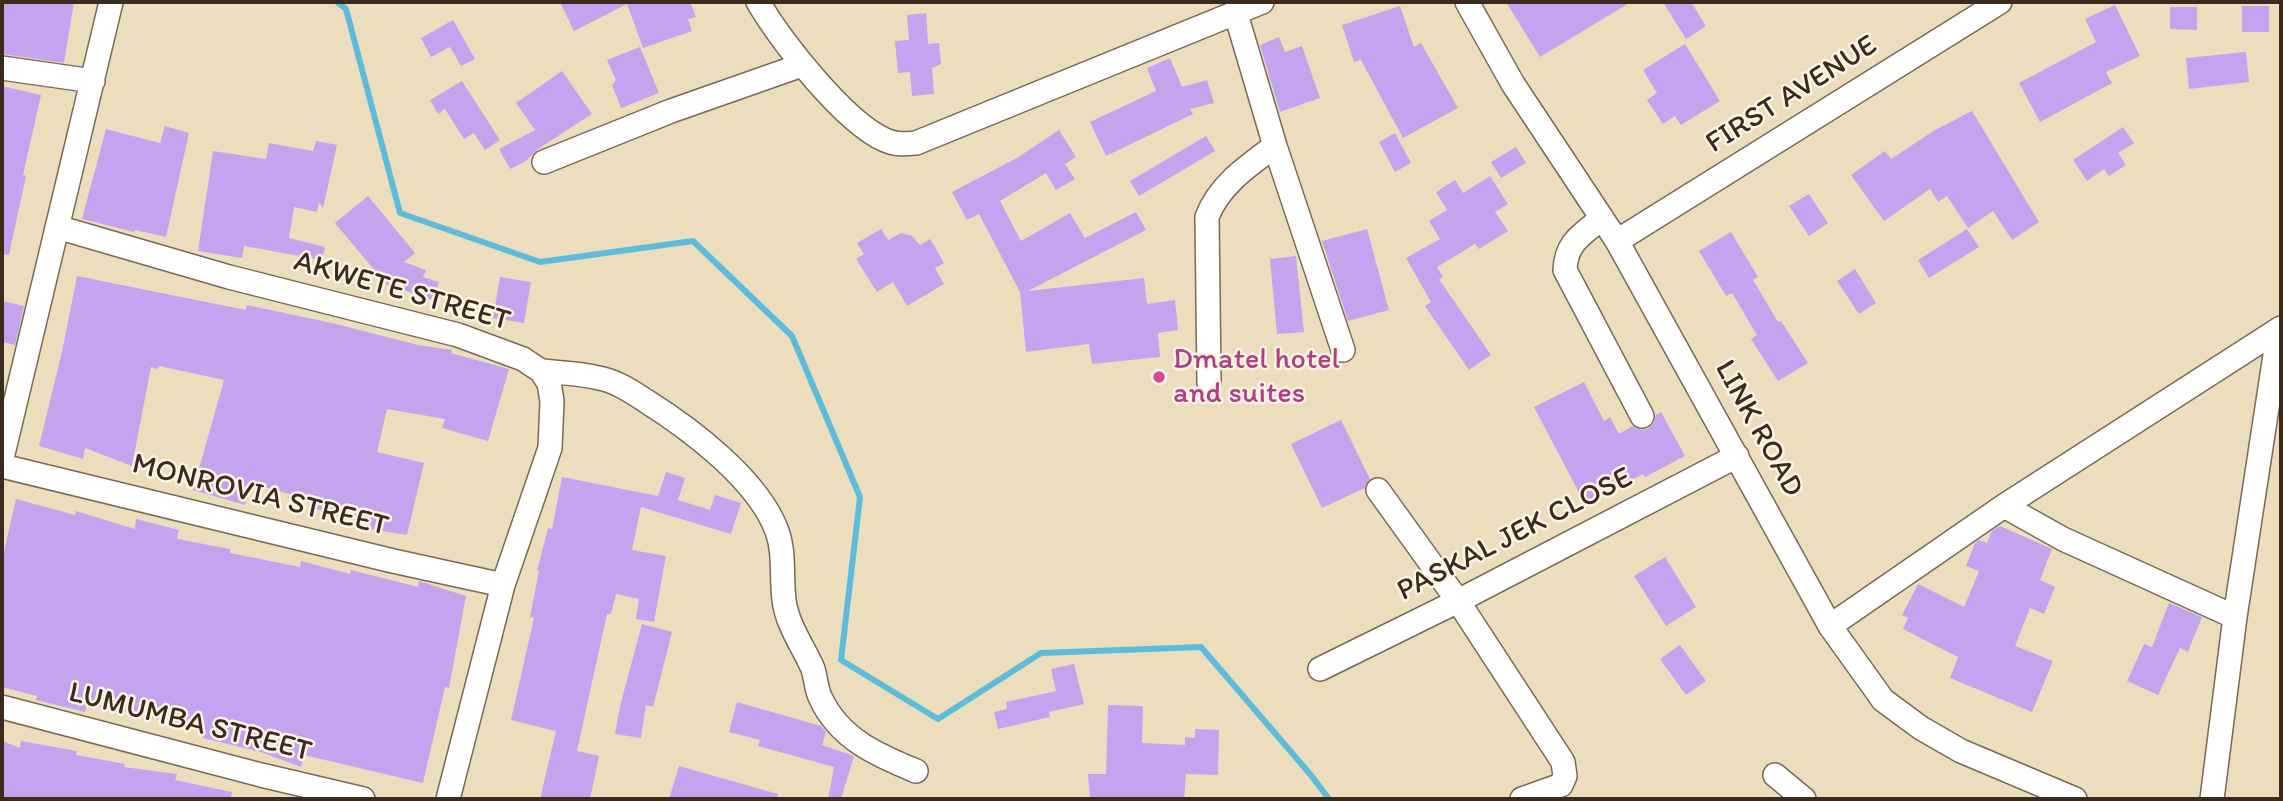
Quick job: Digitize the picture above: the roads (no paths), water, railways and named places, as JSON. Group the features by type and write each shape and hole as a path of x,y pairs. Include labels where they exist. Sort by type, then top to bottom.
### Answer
{"street":[{"path":"2,458 111,2"},
{"path":"758,2 802,65 851,116 883,140 899,145 916,143 1262,2"},
{"name":"LINK ROAD","path":"1467,2 1513,84 1617,242 1830,626 1883,700 1961,751 2075,799"},
{"name":"FIRST AVENUE","path":"1617,242 2000,2"},
{"path":"1236,14 1275,146 1343,349"},
{"path":"544,162 671,111 802,65"},
{"path":"2,68 93,81"},
{"path":"1209,382 1207,217 1211,205 1226,186 1244,168 1275,146"},
{"path":"1602,218 1574,241 1566,254 1565,270 1642,416"},
{"name":"AKWETE STREET","path":"57,227 229,277 458,335 523,359 541,371"},
{"path":"1830,626 2004,506 2280,328"},
{"path":"2212,799 2235,617 2280,328"},
{"path":"448,799 503,585 550,448 552,401 549,383 541,371"},
{"path":"541,371 600,378 625,388 690,431 726,460 761,503 778,534 784,603 798,642 813,669 819,697 829,714 850,738 879,756 916,771"},
{"name":"PASKAL JEK CLOSE","path":"1320,669 1458,601 1737,456"},
{"name":"MONROVIA STREET","path":"2,466 379,558 503,585"},
{"path":"1378,490 1458,601 1563,762 1565,776 1561,785 1522,799"},
{"path":"2004,506 2063,539 2235,617"},
{"name":"LUMUMBA STREET","path":"2,707 363,799"},
{"path":"1775,775 1804,799"}],"waterway":[{"path":"337,2 346,9 400,213 540,262 693,241 792,336 860,497 841,660 938,719 1041,653 1201,647 1329,799"}],"place":[{"name":"Dmatel hotel and suites","path":"1159,377"}]}
